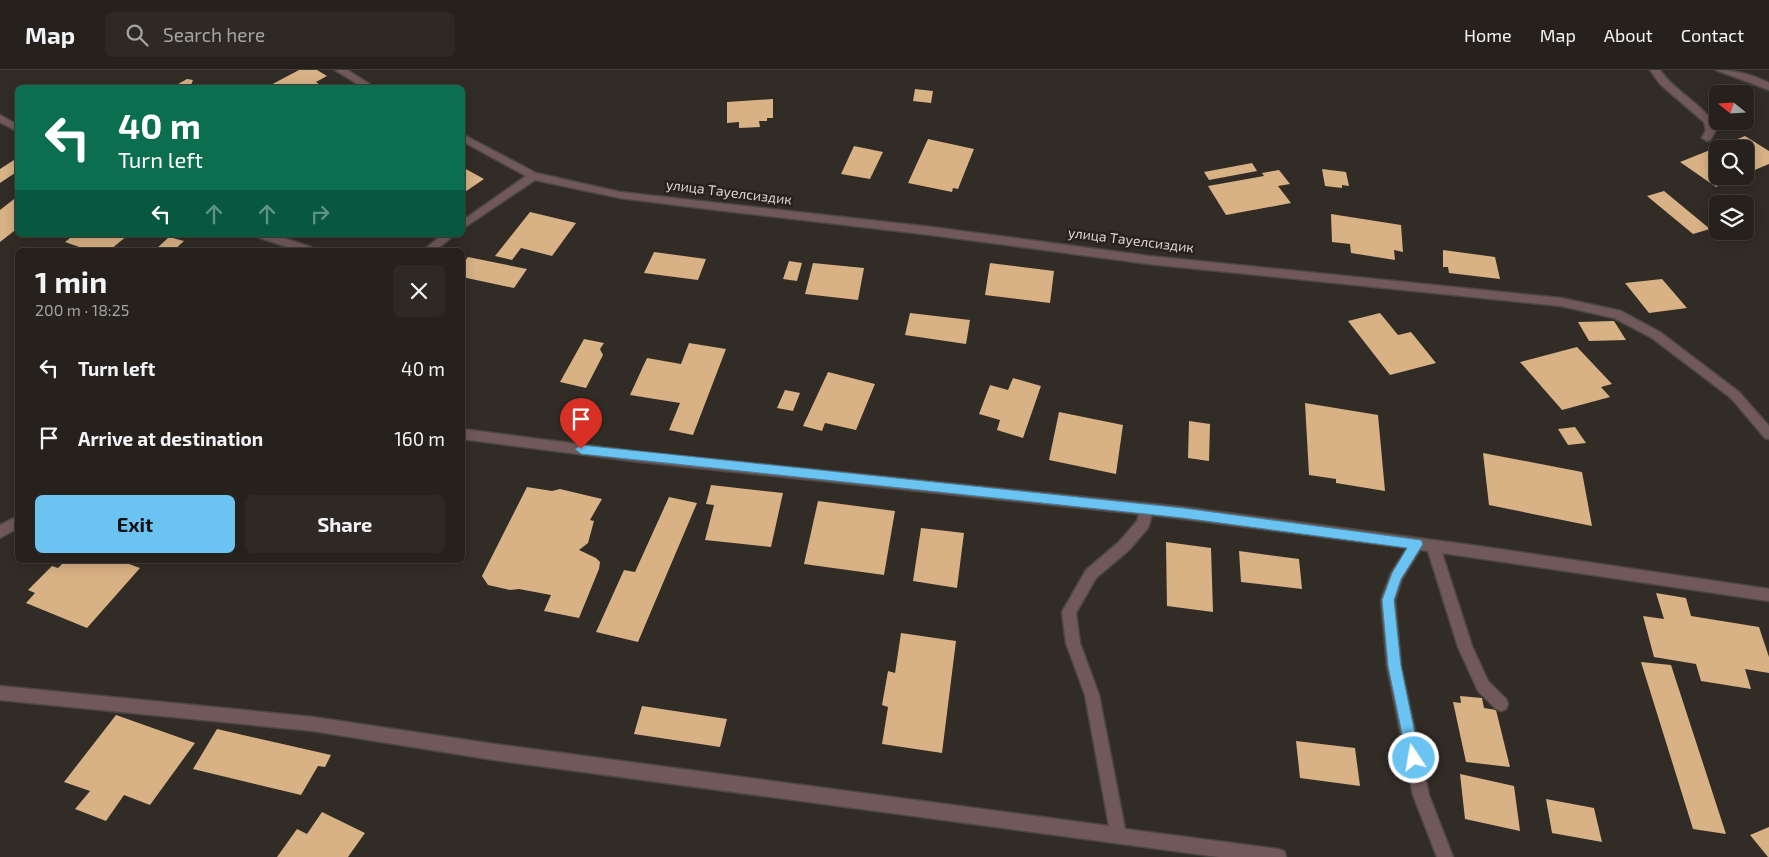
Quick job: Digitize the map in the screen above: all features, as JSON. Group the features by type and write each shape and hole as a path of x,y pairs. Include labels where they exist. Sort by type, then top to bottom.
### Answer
{"street":[{"path":"340,70 367,85"},
{"path":"1656,70 1663,82 1708,121 1711,130 1707,138"},
{"path":"1721,70 1757,81 1769,87"},
{"path":"0,118 15,127"},
{"name":"улица Тауелсиздик","path":"465,139 532,176 620,195 931,231 1187,264 1561,302 1617,314 1656,335 1735,395 1769,434"},
{"path":"465,224 532,176"},
{"path":"270,237 301,248"},
{"path":"432,248 446,237"},
{"path":"465,434 640,457 1147,509 1433,546 1769,594"},
{"path":"1118,835 1092,695 1073,643 1069,612 1091,574 1124,546 1143,524 1147,509"},
{"path":"0,532 15,523"},
{"path":"1417,544 1396,577 1388,600 1392,647 1394,666 1421,795 1445,857"},
{"path":"1433,546 1464,647 1483,686 1501,704"},
{"path":"0,692 313,724 494,752 1278,857"}],"building":[{"path":"299,70 317,70 327,76 316,82 320,85 271,85"},
{"path":"187,79 193,80 191,85 176,85"},
{"path":"915,89 933,91 931,103 913,101"},
{"path":"773,99 773,118 767,118 767,121 759,121 760,127 739,128 739,122 727,123 727,102"},
{"path":"1745,136 1751,140 1735,140"},
{"path":"928,139 974,149 958,189 953,188 952,192 908,183"},
{"path":"1754,142 1769,151 1769,164 1754,170"},
{"path":"854,146 883,152 870,179 841,174"},
{"path":"1709,150 1709,182 1680,162"},
{"path":"15,160 15,173 0,183 0,169"},
{"path":"1252,163 1257,171 1209,180 1204,172"},
{"path":"465,169 484,179 465,192"},
{"path":"1322,169 1346,172 1349,186 1342,185 1342,188 1325,186"},
{"path":"1279,170 1290,184 1278,186 1291,203 1226,215 1208,186 1264,176 1262,173"},
{"path":"1664,191 1709,229 1693,234 1647,196"},
{"path":"15,198 15,230 0,242 0,210"},
{"path":"530,212 576,223 552,256 521,248 512,260 495,256"},
{"path":"1331,214 1401,225 1403,252 1394,250 1395,260 1351,253 1350,244 1332,242"},
{"path":"71,237 126,237 112,248 82,248 65,242"},
{"path":"169,237 184,241 176,248 157,248"},
{"path":"1443,250 1495,257 1500,279 1449,273 1448,267 1443,267"},
{"path":"654,252 706,259 698,280 644,273"},
{"path":"468,257 527,269 514,288 465,278 465,261"},
{"path":"789,261 802,263 797,281 783,279"},
{"path":"813,263 864,268 858,300 805,294"},
{"path":"990,263 1054,271 1050,303 985,295"},
{"path":"1662,279 1687,308 1649,313 1625,283"},
{"path":"910,313 970,320 966,344 905,335"},
{"path":"1380,313 1398,335 1411,332 1436,363 1390,375 1348,321"},
{"path":"1614,321 1626,340 1589,341 1578,322"},
{"path":"584,339 604,343 600,349 603,355 586,388 560,382"},
{"path":"689,343 726,349 693,435 669,430 680,403 630,395 647,358 681,364"},
{"path":"1577,347 1612,384 1601,387 1610,397 1562,410 1520,362"},
{"path":"828,372 875,384 856,430 825,423 822,431 803,426"},
{"path":"1013,378 1041,386 1023,438 997,430 1000,420 979,414 990,385 1008,390"},
{"path":"785,390 800,393 793,411 777,408"},
{"path":"1305,403 1378,415 1385,491 1336,483 1336,479 1309,475"},
{"path":"1059,412 1123,425 1116,474 1049,460"},
{"path":"1189,421 1210,424 1209,461 1188,458"},
{"path":"1575,427 1586,443 1568,445 1558,429"},
{"path":"1483,453 1582,472 1592,526 1489,505"},
{"path":"711,485 783,493 771,547 705,540 714,505 706,504"},
{"path":"527,487 552,491 560,489 602,499 590,520 594,521 588,543 579,550 600,562 599,569 579,618 544,611 551,595 488,585 482,576"},
{"path":"669,497 697,503 638,642 596,632 624,570 635,572"},
{"path":"818,501 895,511 884,575 804,564"},
{"path":"921,528 964,533 957,588 913,581"},
{"path":"1166,542 1211,548 1213,612 1167,606"},
{"path":"1239,551 1299,559 1302,589 1241,582"},
{"path":"63,563 126,563 140,568 87,628 26,603 35,593 28,590 52,566 58,568"},
{"path":"1656,593 1686,598 1691,616 1759,627 1769,657 1769,673 1745,669 1751,689 1701,681 1696,664 1654,657 1643,616 1664,619"},
{"path":"901,633 956,641 942,753 882,744 888,707 882,705 888,671 895,673"},
{"path":"1641,662 1671,665 1726,834 1693,829"},
{"path":"1460,696 1482,698 1484,708 1496,710 1510,767 1466,762 1453,702 1461,703"},
{"path":"642,706 727,719 720,747 634,734"},
{"path":"116,715 195,743 150,805 124,795 106,821 75,809 90,791 64,782"},
{"path":"217,729 331,755 325,767 318,766 301,795 193,769"},
{"path":"1296,741 1355,748 1360,786 1300,778"},
{"path":"1460,774 1514,786 1520,831 1465,819"},
{"path":"1546,799 1594,808 1602,842 1552,833"},
{"path":"322,812 365,833 348,857 277,857 297,829 307,834"},
{"path":"1769,827 1769,857 1768,857 1750,835"}],"route":[{"path":"581,449 640,457 830,475 1183,513 1417,544 1396,577 1388,600 1394,666 1414,758"}]}
